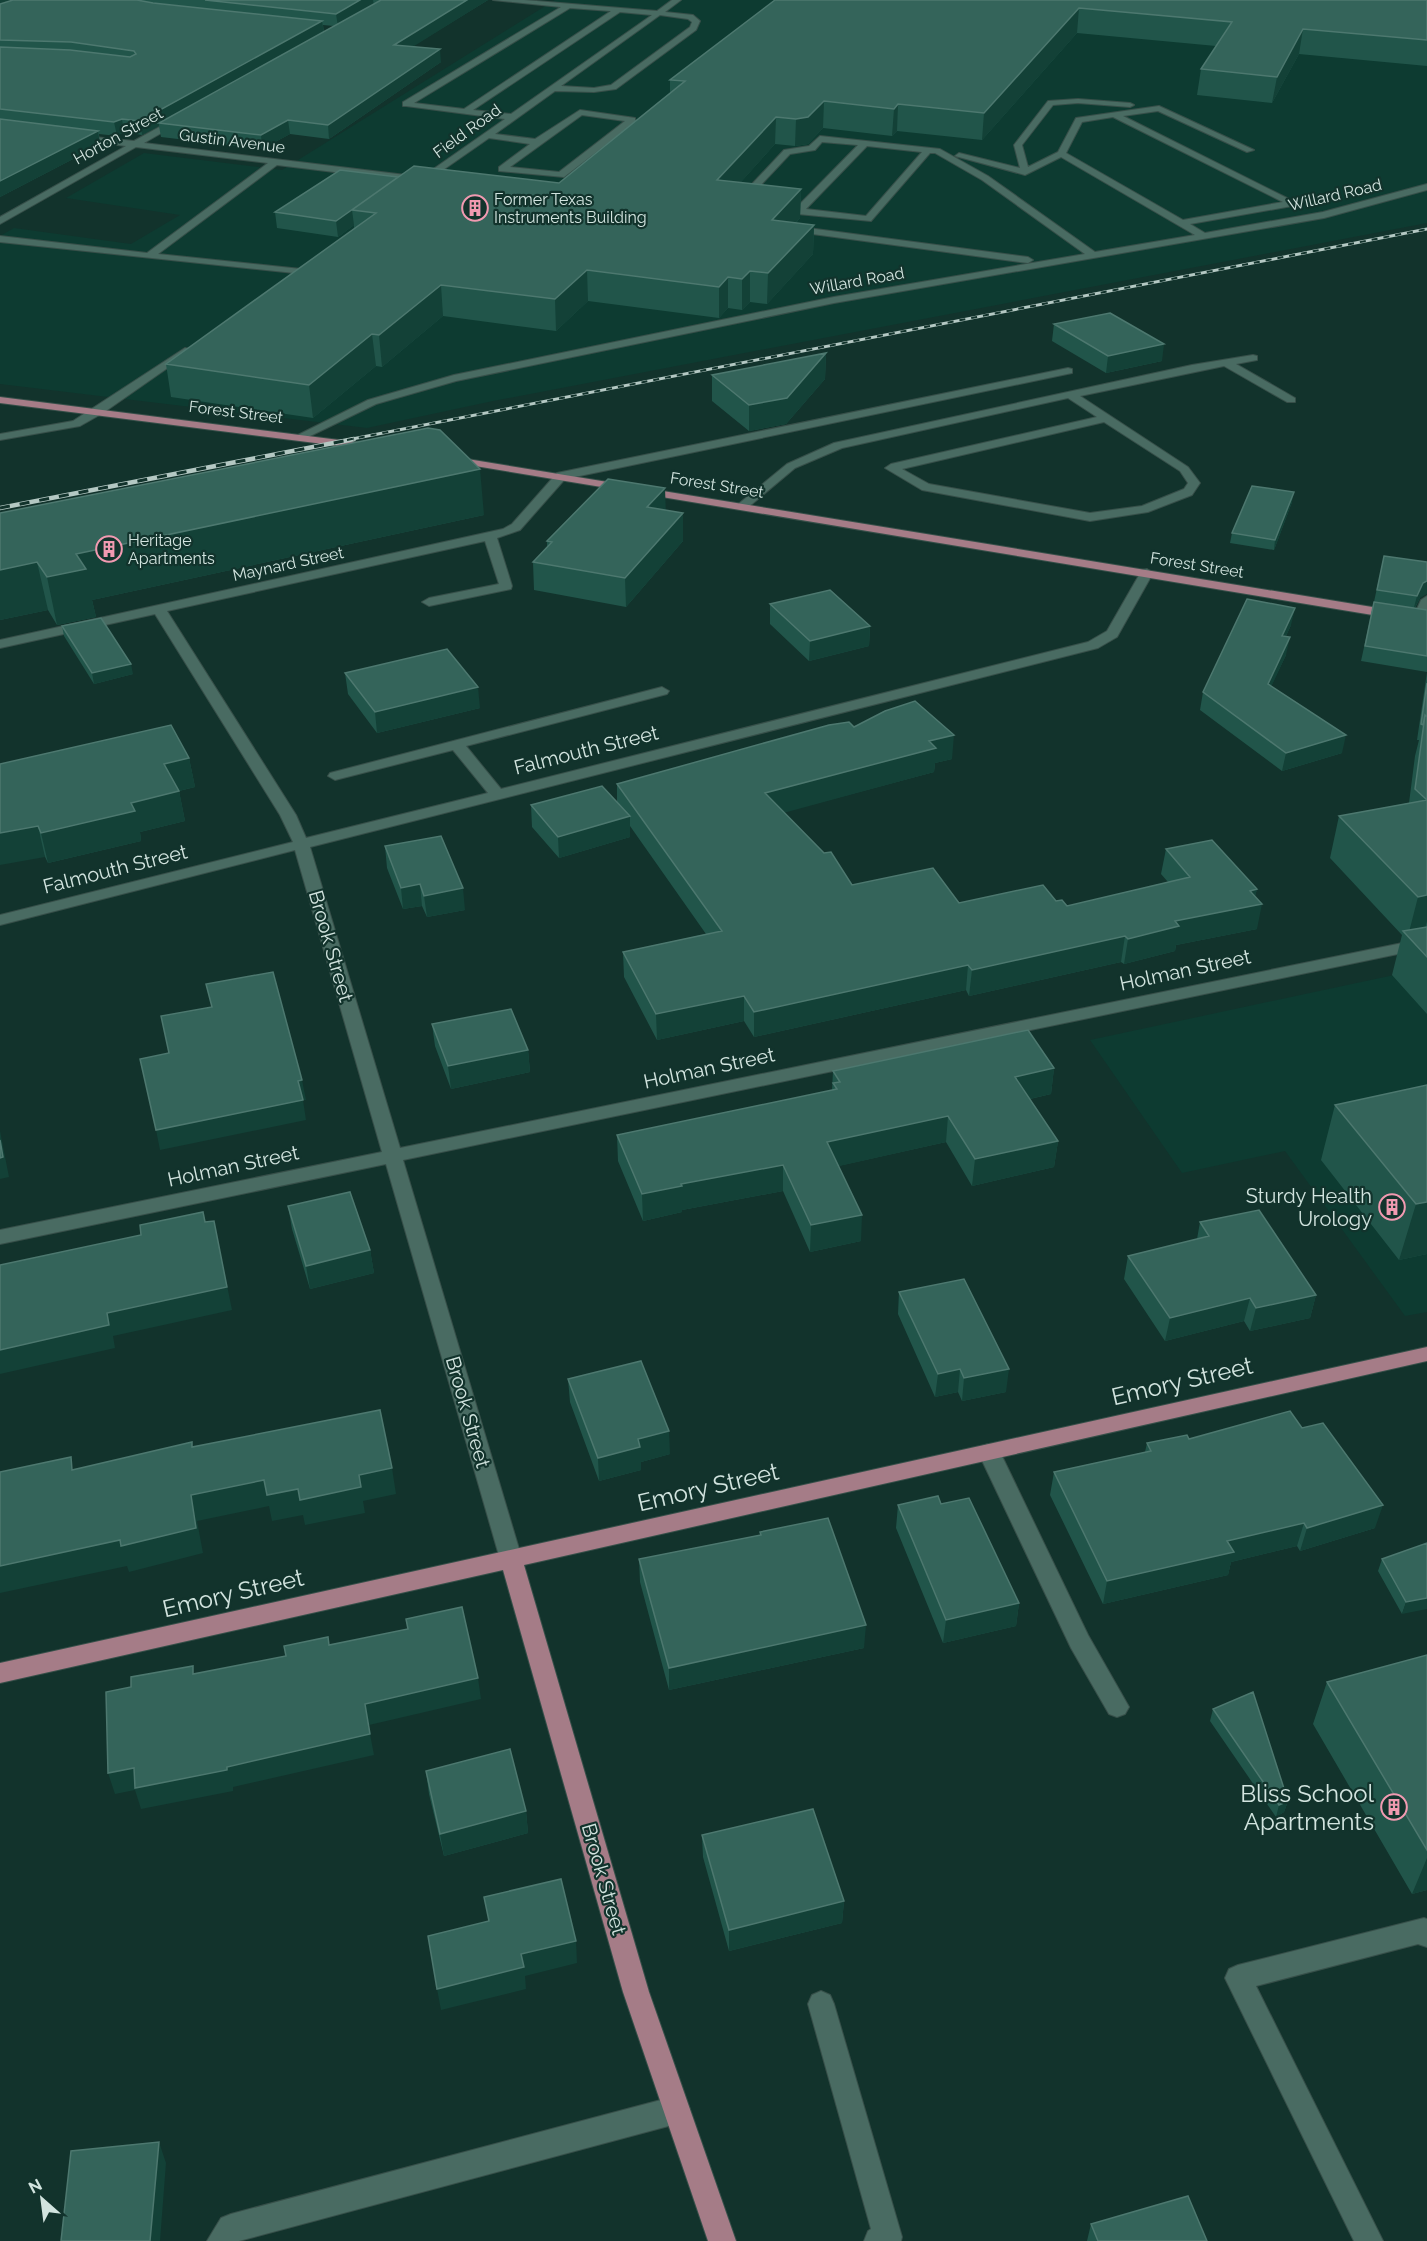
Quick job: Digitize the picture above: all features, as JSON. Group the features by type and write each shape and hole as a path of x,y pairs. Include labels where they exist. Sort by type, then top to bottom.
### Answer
{"main road":[{"name":"Forest Street","path":"0,400 302,436 380,448"},
{"name":"Forest Street","path":"435,457 1424,619"},
{"name":"Emory Street","path":"0,1673 1427,1354"},
{"name":"Brook Street","path":"512,1559 636,1992 722,2241"}],"street":[{"path":"497,0 659,13 696,21 693,28 612,87 594,90 552,88"},
{"name":"Field Road","path":"415,187 678,0"},
{"path":"512,117 406,104 568,6"},
{"path":"466,111 618,10"},
{"path":"1025,172 1018,144 1051,103 1078,101 1159,108 1250,150"},
{"path":"748,206 738,204 787,152 813,148 820,139 932,151 1025,172 1061,154 1079,120 1159,108"},
{"name":"Horton Street","path":"0,221 192,111"},
{"path":"487,135 537,142 580,112 632,120 561,176 502,169 537,142"},
{"path":"1115,115 1292,203 1181,223"},
{"name":"Gustin Avenue","path":"67,136 424,180"},
{"path":"799,211 865,143"},
{"path":"768,208 868,219 932,151"},
{"path":"932,151 985,178 1093,255"},
{"path":"1061,154 1203,236"},
{"path":"149,256 275,162"},
{"name":"Willard Road","path":"302,436 372,402 454,378 759,314 1324,215 1427,187"},
{"path":"808,231 1047,263"},
{"path":"0,239 301,272"},
{"path":"291,279 310,265"},
{"path":"0,437 64,427 99,411 197,344"},
{"path":"742,506 791,466 838,445 1253,358"},
{"path":"1226,363 1291,400"},
{"path":"561,476 1068,371"},
{"path":"1071,395 1184,469 1194,483 1188,492 1144,509 1090,517 926,487 891,468 1106,418"},
{"name":"Maynard Street","path":"0,644 490,536 516,526 561,476"},
{"path":"429,603 506,586 490,536"},
{"name":"Falmouth Street","path":"0,920 1093,645 1112,634 1147,573"},
{"path":"1424,619 1427,600"},
{"name":"Brook Street","path":"159,609 288,815 301,843 512,1559"},
{"path":"335,776 662,691"},
{"path":"456,744 497,794"},
{"name":"Holman Street","path":"0,1237 1427,943"},
{"path":"989,1452 1079,1641 1117,1707"},
{"path":"1369,2241 1238,1978 1424,1930 1427,1935"},
{"path":"821,2004 885,2240"},
{"path":"221,2241 231,2228 676,2110"}],"shaded area":[{"path":"555,0 1427,0 1427,223 493,401 367,428 0,384 0,236 14,228 131,244 180,215 66,198 144,153 282,170"},
{"path":"1427,968 1427,1312 1405,1316 1285,1151 1182,1173 1090,1040"}],"building":[{"path":"13,0 137,0 322,21 140,121 122,119 114,122 0,109 0,47 70,50 130,57 136,54 134,51 71,42 0,40 0,4"},
{"path":"205,0 360,0 336,14"},
{"path":"381,0 467,0 394,45 440,49 328,125 288,120 261,135 159,123"},
{"name":"Former Texas Instruments Building","path":"775,0 1427,0 1427,40 1303,29 1277,77 1201,69 1232,22 1079,8 984,113 898,104 894,109 824,101 808,117 796,119 776,117 717,180 801,189 772,220 814,225 768,273 750,271 742,279 728,277 719,287 587,270 555,299 441,285 379,335 372,334 309,385 166,364 376,213 352,210 414,166 559,183 685,81 670,80"},
{"path":"0,119 98,131 0,181"},
{"path":"340,170 398,177 336,221 275,212"},
{"path":"1110,313 1164,344 1108,356 1054,324"},
{"path":"826,353 787,398 749,405 712,375"},
{"path":"428,428 440,430 480,469 76,554 86,569 47,577 37,562 0,570 0,513"},
{"path":"608,479 665,488 647,507 683,513 625,578 533,562 552,542 547,541"},
{"path":"1252,486 1294,492 1275,540 1232,533"},
{"path":"1384,556 1427,562 1427,581 1423,583 1417,596 1377,590"},
{"path":"830,590 870,626 810,641 770,604"},
{"path":"1247,599 1295,608 1282,636 1290,637 1268,684 1346,735 1286,753 1203,692"},
{"path":"1374,602 1427,610 1427,656 1365,646"},
{"path":"101,618 131,664 92,673 62,626"},
{"path":"447,649 478,687 375,712 345,673"},
{"path":"1427,683 1427,717 1425,715 1423,725 1421,724"},
{"path":"915,701 954,735 929,741 936,748 765,793 824,853 831,852 852,885 933,868 959,903 1043,885 1056,901 1062,900 1067,906 1190,877 1166,849 1212,840 1257,889 1250,891 1262,904 1175,921 1179,926 1128,939 1125,936 972,970 968,965 754,1012 744,996 656,1014 623,952 722,931 617,784 829,725 849,722 854,727 885,711"},
{"path":"1425,715 1427,717 1427,800 1415,789"},
{"path":"171,725 189,758 164,764 179,791 131,803 135,811 41,833 38,826 0,833 0,764"},
{"path":"602,786 630,816 558,837 531,805"},
{"path":"1427,800 1427,895 1418,897 1339,816"},
{"path":"441,836 463,888 424,896 420,884 401,888 385,846"},
{"path":"1427,927 1427,957 1403,931"},
{"path":"273,972 302,1080 298,1081 303,1100 156,1130 140,1059 169,1053 161,1016 212,1007 206,984"},
{"path":"511,1009 528,1050 448,1066 432,1024"},
{"path":"1028,1030 1054,1068 1015,1077 1058,1141 975,1159 948,1116 827,1142 862,1215 811,1225 783,1165 681,1184 682,1186 642,1194 617,1135 837,1089 833,1083 840,1082 833,1071"},
{"path":"1427,1085 1427,1202 1416,1204 1335,1105"},
{"path":"0,1140 3,1157 0,1158"},
{"path":"350,1192 370,1250 306,1266 288,1206"},
{"path":"1259,1210 1316,1295 1256,1308 1250,1298 1170,1318 1128,1256 1209,1236 1200,1222"},
{"path":"203,1212 205,1222 214,1221 227,1287 107,1313 109,1325 0,1350 0,1265 141,1235 140,1225"},
{"path":"964,1279 1009,1369 964,1378 960,1369 938,1374 899,1292"},
{"path":"641,1361 669,1431 638,1439 640,1447 598,1458 568,1379"},
{"path":"380,1410 392,1468 359,1475 361,1487 300,1500 298,1489 267,1495 264,1480 191,1495 196,1528 121,1546 120,1540 0,1566 0,1472 71,1457 72,1470 192,1442 192,1447"},
{"path":"1290,1411 1302,1428 1323,1423 1383,1505 1307,1528 1304,1523 1227,1541 1234,1552 1107,1581 1054,1472 1151,1451 1147,1443 1187,1435 1189,1439"},
{"path":"938,1496 941,1504 969,1498 1019,1603 946,1620 898,1505"},
{"path":"828,1518 866,1625 669,1668 639,1559 761,1535 760,1532"},
{"path":"1427,1543 1427,1598 1406,1602 1382,1559"},
{"path":"462,1607 478,1678 365,1704 370,1734 227,1767 227,1770 135,1788 134,1768 108,1773 106,1692 131,1687 131,1677 193,1666 193,1674 286,1656 284,1646 328,1637 329,1645 408,1629 406,1619"},
{"path":"1427,1655 1427,1850 1327,1682"},
{"path":"1253,1692 1288,1801 1279,1805 1213,1709"},
{"path":"510,1749 526,1811 440,1834 426,1771"},
{"path":"813,1809 844,1901 729,1930 702,1835"},
{"path":"561,1879 576,1941 521,1954 524,1967 437,1989 428,1936 489,1921 484,1897"},
{"path":"159,2142 150,2241 61,2241 71,2151"},
{"path":"1188,2196 1207,2241 1098,2241 1091,2224"}],"railway":[{"path":"347,440 1427,229"},
{"path":"0,508 354,439"}],"place":[{"name":"Former Texas Instruments Building","path":"475,208"},
{"name":"Heritage Apartments","path":"109,549"},
{"name":"Sturdy Health Urology","path":"1392,1207"},
{"name":"Bliss School Apartments","path":"1394,1807"}]}
